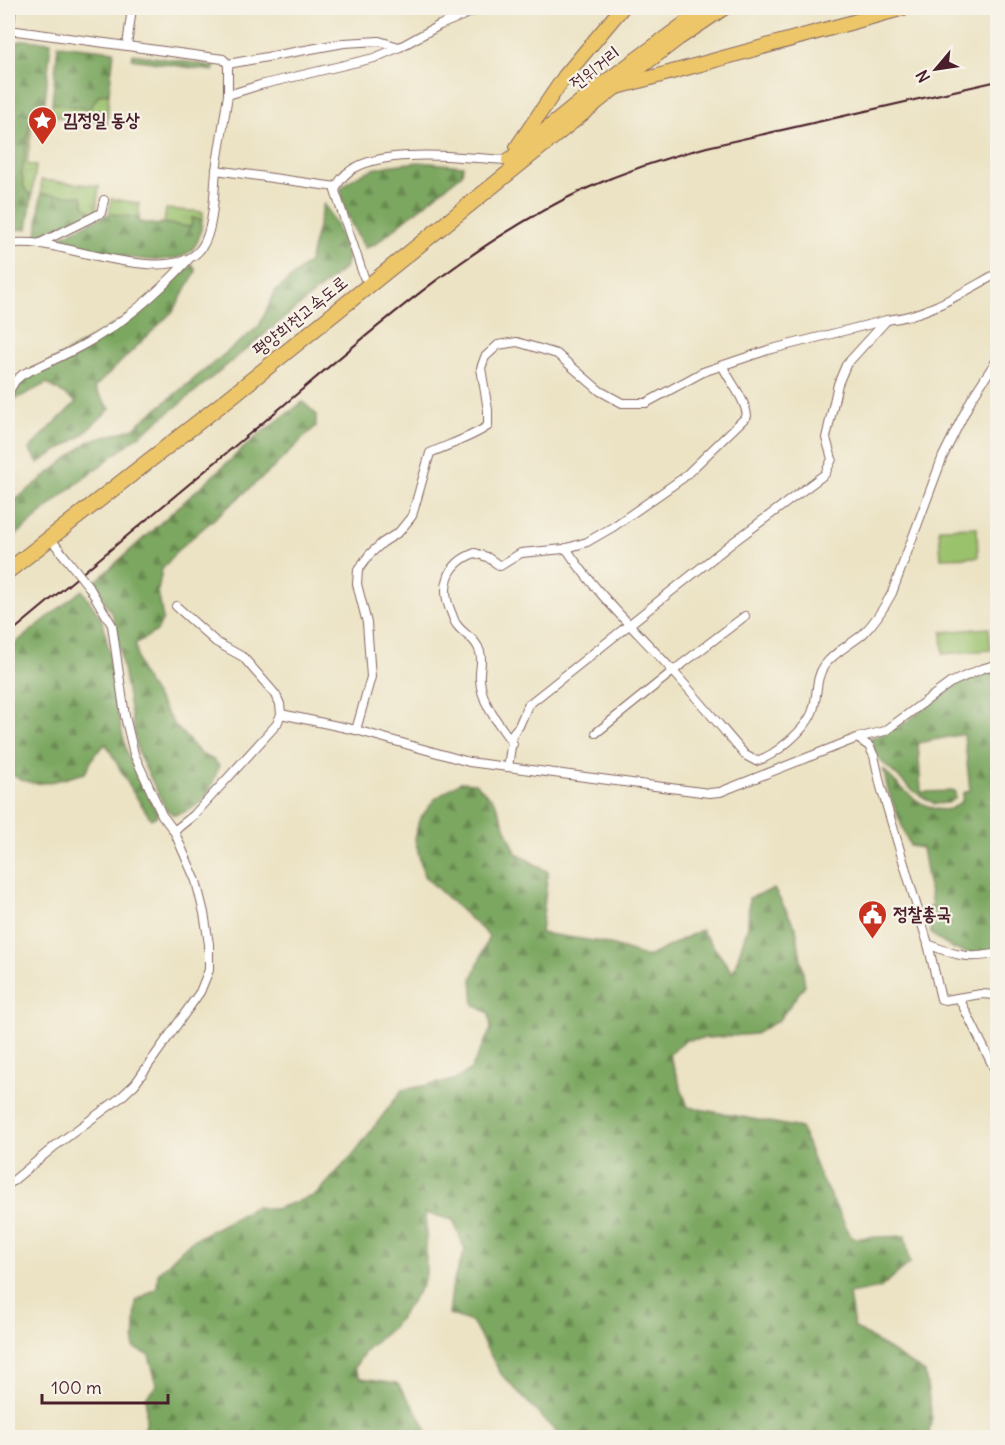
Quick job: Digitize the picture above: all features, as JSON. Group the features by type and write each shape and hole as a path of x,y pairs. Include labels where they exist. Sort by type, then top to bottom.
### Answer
{"highway":[{"name":"평양희천고속도로","path":"8,565 228,399 614,88"},
{"name":"평양희천고속도로","path":"8,571 509,160"}],"main road":[{"path":"509,160 565,76 622,8"},
{"name":"전위거리","path":"509,160 596,89 705,8"},
{"name":"전위거리","path":"614,88 679,38 724,8"},
{"path":"614,88 904,8"}],"street":[{"path":"8,41 12,8"},
{"path":"127,46 132,8"},
{"path":"228,95 260,85 374,58 440,25 481,8"},
{"path":"8,393 15,381 23,374 82,346 107,330 146,300 202,247 209,231 228,95 228,64 223,59 9,30"},
{"path":"228,64 344,43 379,41 400,47"},
{"path":"364,278 335,191 338,181 346,174 376,159 431,156 509,160"},
{"path":"216,170 336,187"},
{"path":"39,244 101,213 104,200"},
{"path":"8,243 39,244 132,263 175,264 190,257"},
{"path":"356,730 371,677 367,622 357,584 358,570 369,555 399,532 412,516 430,453 472,437 488,426 488,410 481,368 485,357 498,345 517,342 556,354 600,391 622,403 646,403 703,372 722,365 768,350 887,320 904,318 943,303 998,273"},
{"path":"508,766 513,733 519,726 528,705 732,543 825,474 832,459 826,438 838,384 846,365 887,320"},
{"path":"566,548 582,573 673,671 745,755 756,761 766,758 783,746 807,721 813,711 818,676 825,665 837,652 862,635 887,603 943,456 972,398 998,358"},
{"path":"513,744 491,712 482,693 480,652 474,639 456,624 446,600 446,582 454,567 466,556 475,553 487,557 500,566 521,553 566,548 588,542 674,484 740,425 747,416 746,408 722,365"},
{"path":"8,1185 135,1084 200,992 209,970 204,913 196,881 174,831 162,815 134,754 125,716 112,625 89,587 49,536"},
{"path":"174,831 194,815 276,723 280,714 280,704 276,694 243,657 216,642 176,606"},
{"path":"596,733 746,615"},
{"path":"280,714 356,730 469,762 709,793 720,792 858,738 885,731 950,683 998,664"},
{"path":"858,738 868,746 874,756 881,787 896,830 928,944 941,999 981,994 998,997"},
{"path":"928,944 951,954 966,957 979,958 998,953"},
{"path":"959,998 998,1076"}],"green space":[{"path":"23,40 51,42 45,100 38,103 31,114 22,173 24,188 32,196 27,229 8,230 8,103 13,44"},
{"path":"58,45 114,51 109,93 99,95 89,109 52,103"},
{"path":"133,54 215,66 213,71 132,59"},
{"path":"109,93 107,123 50,116 52,103 89,109 99,95"},
{"path":"45,100 43,127 32,126 27,164 36,166 32,196 24,188 22,173 31,114 38,103"},
{"path":"419,162 463,166 462,174 374,245 365,248 346,212 341,189 349,181 367,171"},
{"path":"41,180 99,186 96,211 89,214 90,210 84,206 82,196 41,194"},
{"path":"41,194 82,196 84,206 90,210 89,214 37,235"},
{"path":"111,199 139,203 139,218 109,214"},
{"path":"324,203 336,225 348,258 345,268 176,407 64,494 8,542 8,506 88,442 132,429 259,326 275,292 309,262"},
{"path":"166,209 203,212 202,220 192,218 191,227 164,223"},
{"path":"105,215 139,218 139,222 159,225 160,223 191,227 192,218 202,220 199,238 188,253 162,260 108,254 61,243 56,239"},
{"path":"192,265 196,271 174,310 94,388 110,409 80,437 38,463 29,449 76,402 47,383 12,401 23,378 143,308"},
{"path":"303,402 316,414 316,426 271,470 179,549 162,569 158,591 163,619 157,631 136,643 141,673 173,723 201,754 214,760 219,766 209,792 204,798 193,808 174,815 166,809 138,753 113,616 94,583 258,435"},
{"path":"977,527 978,557 941,558 939,528"},
{"path":"82,590 102,620 108,646 115,702 127,754 158,815 151,819 106,744 95,754 85,773 65,779 45,783 26,782 8,771 8,649"},
{"path":"989,628 991,650 943,654 942,632"},
{"path":"997,670 997,949 973,954 954,949 931,933 927,908 932,906 922,848 910,846 888,790 883,769 912,797 922,803 941,810 952,808 962,801 963,793 970,790 964,734 918,743 921,792 955,791 955,798 948,803 935,804 913,791 879,759 870,738 904,723 959,684"},
{"path":"460,782 475,783 495,802 516,853 548,872 541,933 601,942 648,957 701,930 733,973 748,926 749,898 774,889 796,928 805,985 779,1020 755,1034 686,1040 669,1055 688,1107 801,1128 817,1170 852,1238 905,1236 910,1263 880,1288 849,1294 854,1327 925,1373 932,1417 928,1437 561,1437 501,1374 472,1322 449,1314 453,1282 465,1250 453,1220 426,1213 426,1274 422,1286 394,1326 366,1350 354,1368 361,1378 397,1383 419,1415 430,1437 136,1437 146,1426 146,1397 157,1385 149,1355 134,1348 136,1301 157,1288 158,1273 191,1241 255,1207 275,1209 316,1195 355,1152 402,1090 455,1080 471,1069 491,1029 489,1013 474,1005 472,979 489,936 424,876 415,839 419,820 435,799"}],"railway":[{"path":"8,635 382,322 459,264 540,212 613,177 691,151 998,81"}],"place":[{"name":"김정일 동상","path":"42,146"},
{"name":"정찰총국","path":"872,940"}]}
